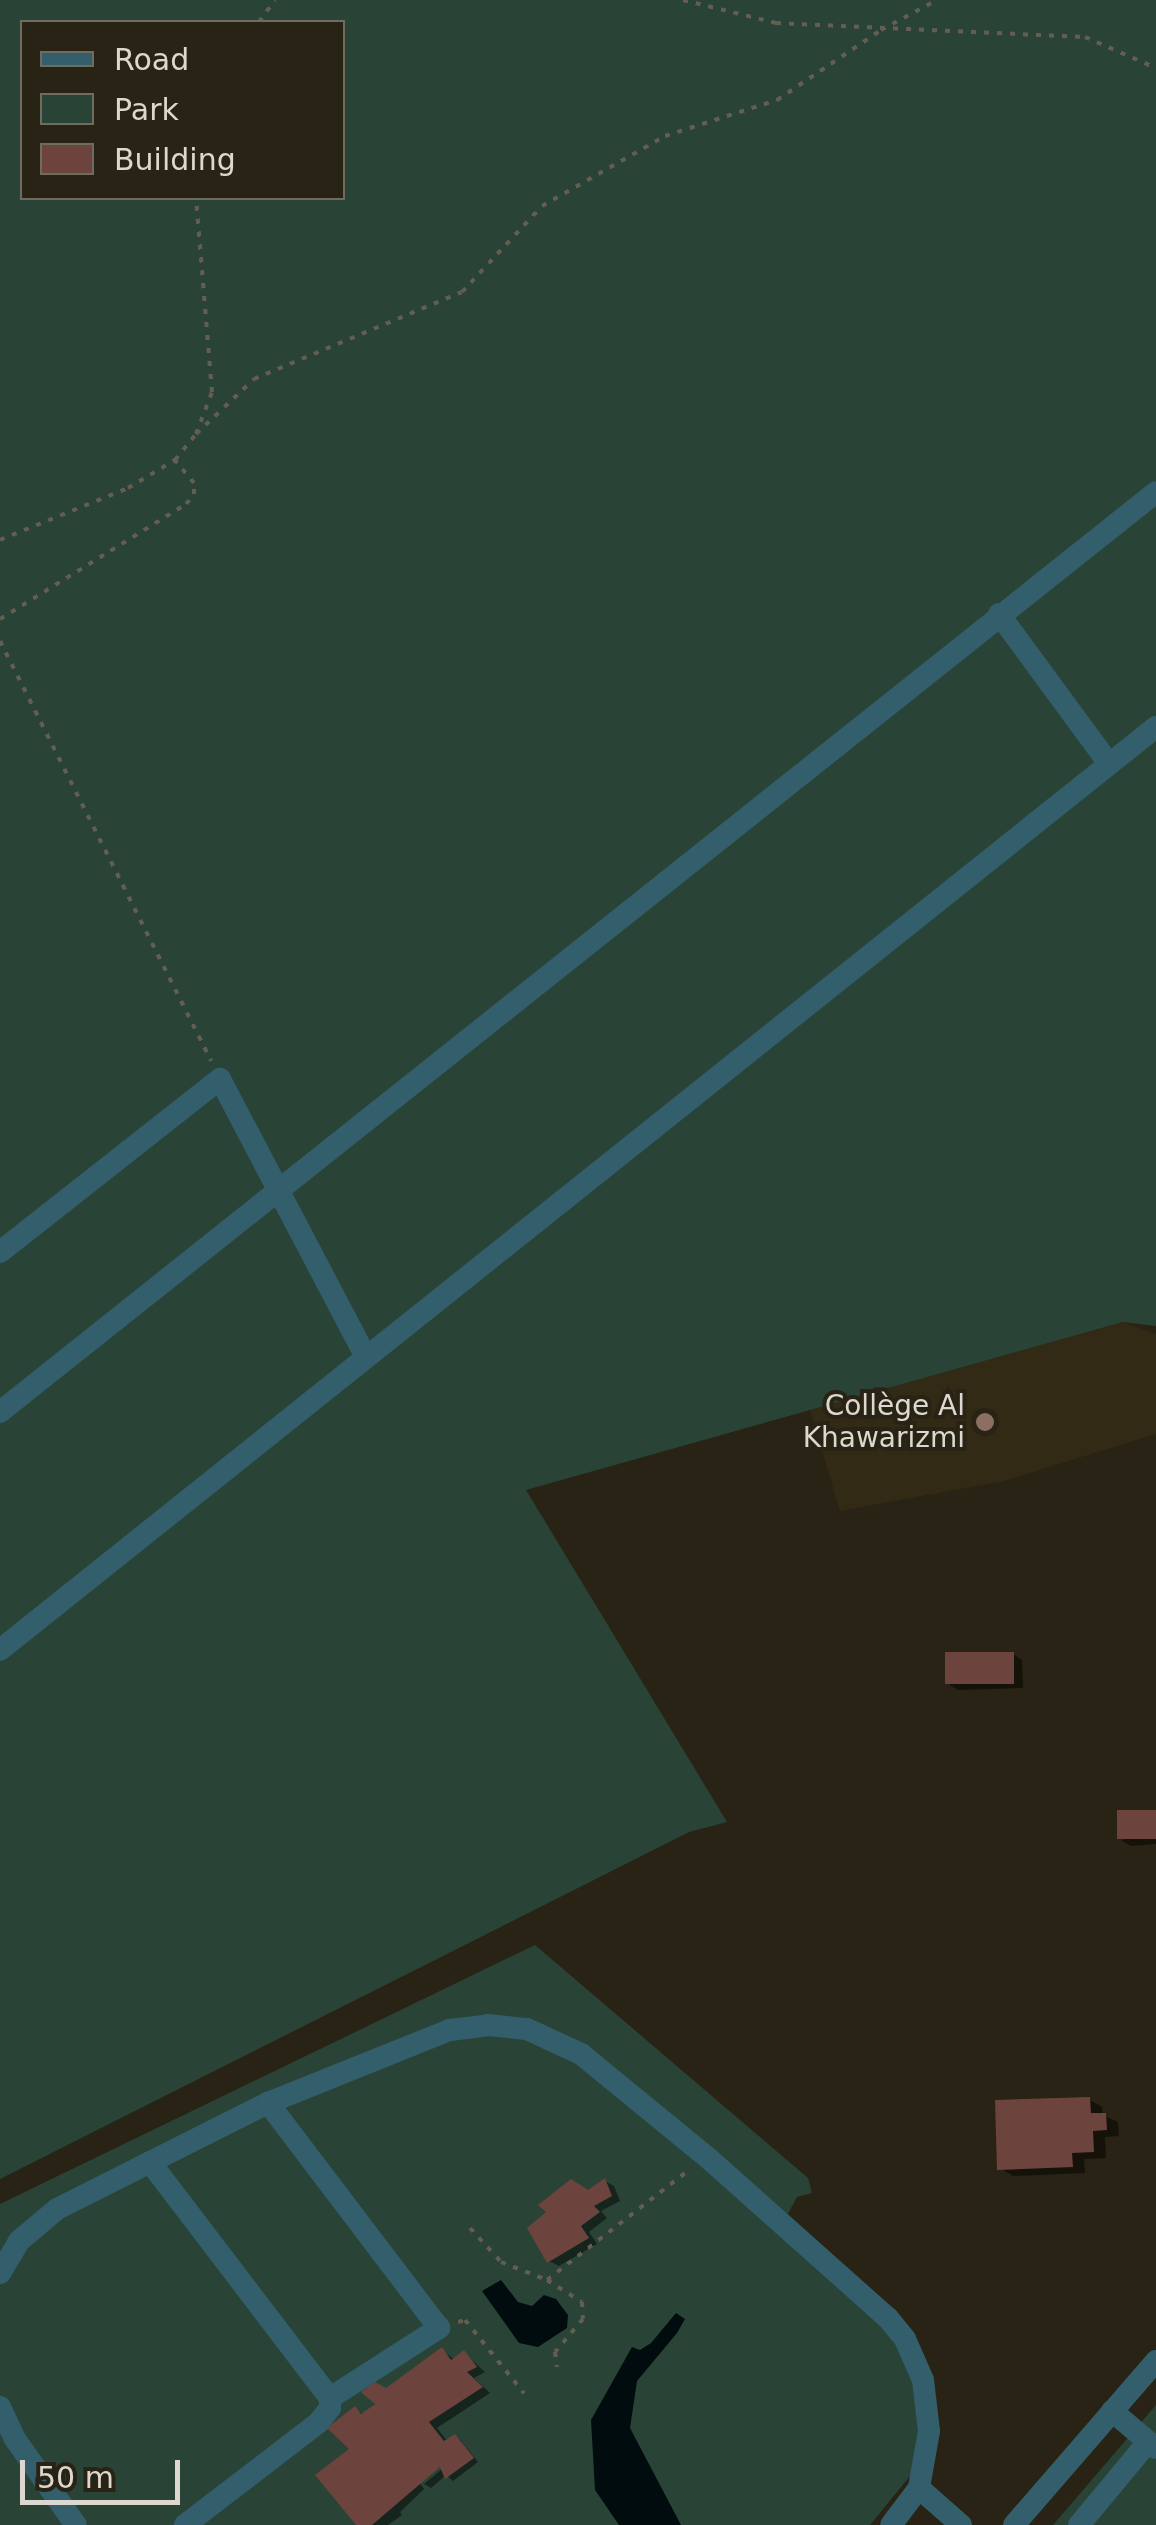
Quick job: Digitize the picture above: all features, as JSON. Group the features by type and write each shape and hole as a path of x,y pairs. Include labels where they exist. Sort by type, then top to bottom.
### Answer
{"street":[{"path":"0,1412 1156,492"},
{"path":"999,614 1109,764"},
{"path":"0,1650 1156,726"},
{"path":"0,1252 220,1078 366,1357"},
{"path":"0,2273 20,2241 57,2209 268,2103 450,2030 508,2026 546,2035 581,2054 706,2156 888,2318 904,2339 923,2380 929,2414 919,2488 892,2525"},
{"path":"268,2103 439,2328 330,2398"},
{"path":"150,2162 330,2398 330,2408 319,2422 185,2525"},
{"path":"1014,2525 1156,2361"},
{"path":"0,2407 14,2439 76,2525"},
{"path":"1079,2525 1152,2445 1112,2411"},
{"path":"919,2488 962,2525"}],"path":[{"path":"684,0 776,23 1084,37 1156,68"},
{"path":"0,540 128,488 175,460 196,434 254,379 462,292 542,206 665,136 777,100 880,30 937,0"},
{"path":"196,200 212,392 196,434"},
{"path":"0,619 186,504 194,483 175,460"},
{"path":"0,641 220,1078"},
{"path":"548,2280 706,2156"},
{"path":"470,2228 501,2262 548,2280 582,2302 584,2319 555,2352 558,2367"},
{"path":"439,2328 465,2320 524,2392"}],"shaded area":[{"name":"Collège Al Khawarizmi","path":"1123,1322 1156,1334 1156,1434 1004,1481 840,1511 810,1410"},
{"path":"501,2280 518,2302 532,2306 544,2295 556,2299 568,2315 567,2328 538,2347 519,2343 482,2291"},
{"path":"676,2313 685,2319 677,2333 637,2381 630,2428 681,2525 619,2525 595,2490 591,2420 632,2347 640,2350 651,2343"}],"green space":[{"path":"0,0 1156,0 1156,1326 1123,1322 526,1490 727,1822 689,1832 0,2179"},
{"path":"535,1945 808,2178 812,2193 797,2197 784,2221 895,2325 923,2392 919,2465 870,2525 0,2525 0,2204"},
{"path":"1156,2405 1156,2525 1053,2525"}],"building":[{"path":"945,1652 1014,1652 1014,1684 945,1684"},
{"path":"1117,1810 1156,1810 1156,1839 1117,1839"},
{"path":"1090,2097 1091,2113 1106,2113 1107,2130 1093,2131 1094,2152 1072,2153 1073,2167 997,2170 995,2100"},
{"path":"605,2178 612,2196 594,2206 600,2212 581,2226 589,2238 547,2263 527,2228 546,2212 538,2205 571,2179 588,2190"},
{"path":"442,2347 451,2360 464,2350 477,2367 467,2372 483,2387 429,2422 444,2441 455,2434 474,2458 445,2479 440,2467 372,2525 356,2525 315,2475 349,2449 327,2428 355,2406 361,2414 375,2404 361,2392 375,2382 386,2388"}],"place":[{"name":"Collège Al Khawarizmi","path":"985,1422"}]}
